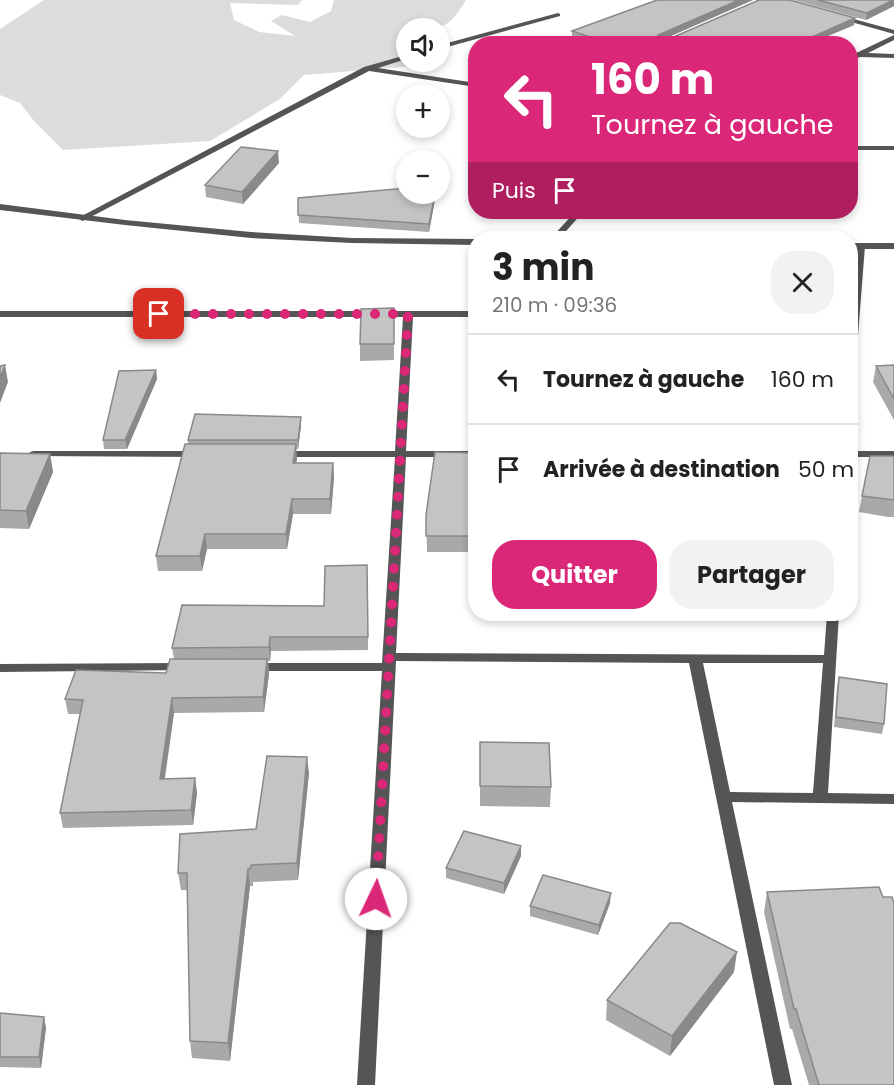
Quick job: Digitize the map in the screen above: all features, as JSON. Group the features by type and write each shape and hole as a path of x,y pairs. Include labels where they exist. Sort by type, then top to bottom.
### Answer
{"street":[{"path":"481,36 558,15"},
{"path":"830,15 894,32"},
{"path":"858,55 894,37"},
{"path":"450,44 468,39"},
{"path":"858,57 894,56"},
{"path":"82,218 367,69 396,60"},
{"path":"367,69 468,85"},
{"path":"858,148 894,148"},
{"path":"0,207 183,229 336,240 468,242"},
{"path":"561,231 573,219"},
{"path":"858,246 894,246"},
{"path":"0,314 468,314"},
{"path":"366,1085 408,314"},
{"path":"24,454 212,454"},
{"path":"271,454 468,454"},
{"path":"858,454 894,454"},
{"path":"820,798 833,621"},
{"path":"695,658 783,1085"},
{"path":"236,667 389,662 695,658 830,659"},
{"path":"0,668 200,667"},
{"path":"724,797 894,799"}],"shaded area":[{"path":"44,0 302,0 298,5 230,3 234,20 259,32 295,36 271,21 282,15 310,22 331,11 334,0 466,0 450,21 450,18 396,18 396,68 304,75 280,99 210,141 63,150 34,121 20,103 0,95 0,29"}],"building":[{"path":"657,0 739,0 658,36 587,36 572,31"},
{"path":"759,0 790,0 855,18 814,36 676,36"},
{"path":"818,0 893,0 867,13"},
{"path":"241,147 278,151 242,192 205,185"},
{"path":"396,189 396,204 433,204 429,224 298,215 298,198"},
{"path":"394,308 394,344 360,344 361,309"},
{"path":"5,365 0,378 0,366"},
{"path":"894,365 894,399 876,366"},
{"path":"156,370 125,440 103,440 119,371"},
{"path":"195,414 301,417 298,440 188,440"},
{"path":"185,444 296,444 293,463 333,463 330,499 292,499 286,534 205,534 200,556 156,556"},
{"path":"435,452 468,453 468,536 426,536 426,515"},
{"path":"0,453 50,454 26,511 0,510"},
{"path":"870,456 894,456 894,500 862,496"},
{"path":"367,565 368,637 270,637 269,647 172,648 182,605 324,606 325,566"},
{"path":"170,659 267,659 263,697 172,698 160,779 195,778 191,810 60,813 83,700 65,699 76,670 166,673"},
{"path":"839,677 887,684 884,724 836,717"},
{"path":"480,742 549,743 551,787 480,786"},
{"path":"267,756 307,757 297,863 251,865 248,869 228,1043 190,1041 187,873 178,873 180,834 256,829"},
{"path":"464,831 521,846 504,883 446,868"},
{"path":"543,875 611,893 599,925 530,906"},
{"path":"879,887 883,897 892,897 894,903 894,1085 819,1085 796,1009 794,1009 767,892"},
{"path":"670,923 680,923 737,952 672,1036 607,1000"},
{"path":"0,1013 44,1017 39,1057 0,1057"}],"route":[{"path":"159,314 408,314 376,899"}]}
